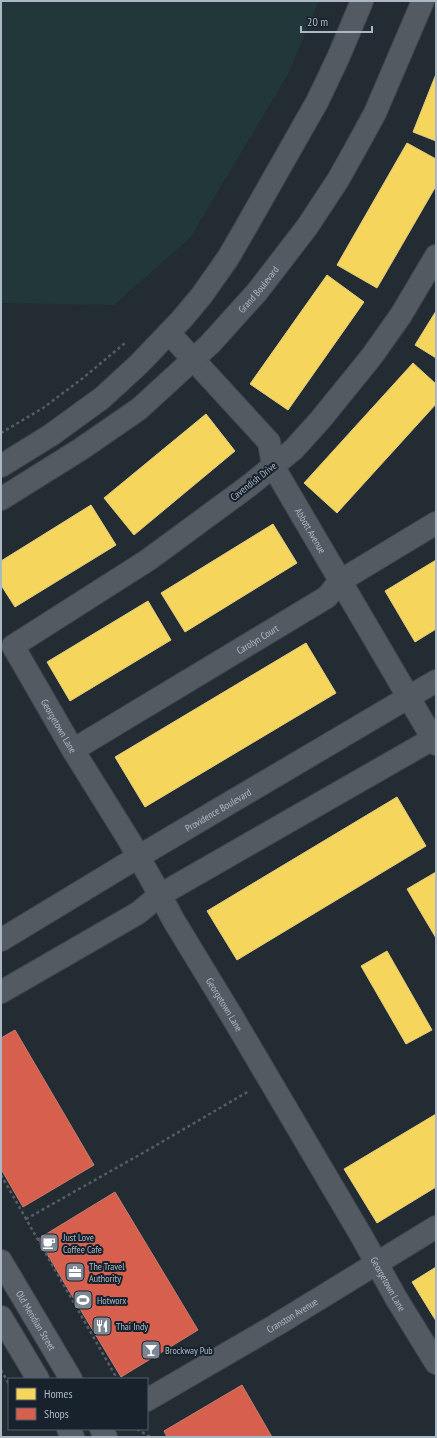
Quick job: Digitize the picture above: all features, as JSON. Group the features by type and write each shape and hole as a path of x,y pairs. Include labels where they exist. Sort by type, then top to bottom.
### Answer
{"main road":[{"name":"Old Meridian Street","path":"1,1261 70,1378"},
{"path":"1,1317 37,1378"}],"street":[{"path":"1,466 51,435 102,398 139,364 202,295 228,258 317,102 338,58 362,1"},
{"name":"Grand Boulevard","path":"1,499 81,449 139,409 210,344 275,270 308,227 334,186 375,113 423,1"},
{"name":"Cavendish Drive","path":"13,646 148,560 250,485 294,449 322,419 372,356 401,315 436,256"},
{"name":"Abbott Avenue","path":"168,333 269,442 273,466 408,698 435,740"},
{"name":"Carolyn Court","path":"73,750 327,597 340,581 436,523"},
{"name":"Georgetown Lane","path":"13,646 73,750 138,857 174,921 362,1237 376,1264 436,1363"},
{"name":"Providence Boulevard","path":"1,940 138,857 436,681"},
{"path":"1,992 138,913 160,895 435,740"},
{"name":"Cranston Avenue","path":"148,1399 276,1325 436,1227"}],"path":[{"path":"1,433 43,408 84,378 128,340"},
{"path":"26,1219 148,1150 268,1079"},
{"path":"1,1175 115,1375 114,1378"},
{"path":"1,1370 8,1382"},
{"path":"139,1430 150,1437"}],"green space":[{"path":"1,1 319,1 288,74 190,238 114,305 1,303"}],"building: Homes":[{"path":"436,74 436,141 413,132"},
{"path":"407,143 436,159 436,186 377,288 337,265"},
{"path":"327,275 364,302 288,410 250,384"},
{"path":"436,311 436,358 415,345"},
{"path":"413,363 436,384 436,404 337,513 304,483"},
{"path":"206,414 235,451 134,535 104,498"},
{"path":"91,505 116,545 15,607 1,585 1,561"},
{"path":"273,524 297,563 185,632 161,593"},
{"path":"436,560 436,629 415,642 385,591"},
{"path":"148,601 171,640 70,701 47,662"},
{"path":"306,643 336,693 145,807 115,757"},
{"path":"397,797 426,846 237,960 207,911"},
{"path":"436,872 436,938 407,889"},
{"path":"387,951 432,1030 406,1044 361,966"},
{"path":"436,1114 436,1187 377,1223 344,1169"},
{"path":"436,1267 436,1321 412,1282"}],"building: Shops":[{"path":"15,1030 94,1165 23,1207 1,1169 1,1038"},
{"path":"115,1192 198,1330 121,1377 38,1239"},
{"path":"242,1385 272,1437 167,1437 164,1431"}],"place":[{"name":"Just Love Coffee Cafe","path":"49,1243"},
{"name":"The Travel Authority","path":"75,1272"},
{"name":"Hotworx","path":"83,1300"},
{"name":"Thai Indy","path":"102,1326"},
{"name":"Brockway Pub","path":"151,1350"}]}
